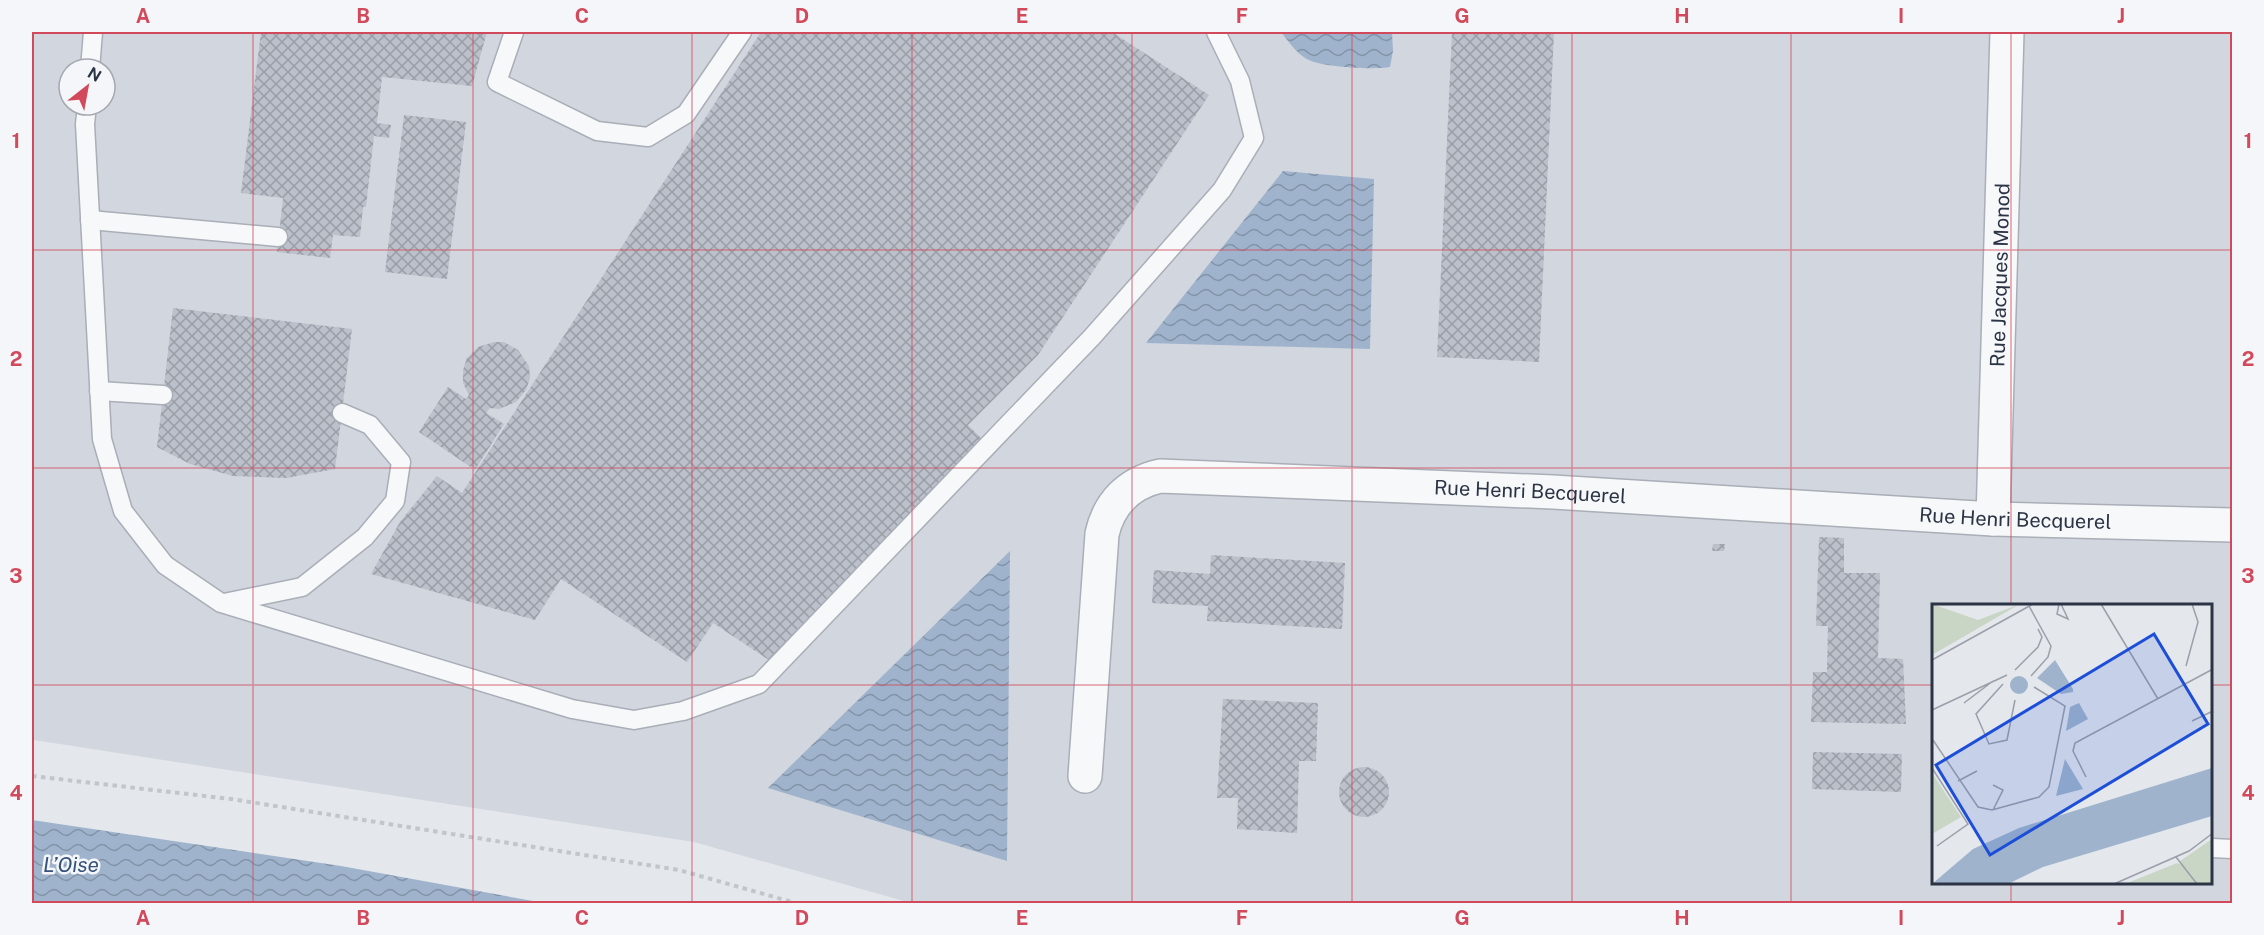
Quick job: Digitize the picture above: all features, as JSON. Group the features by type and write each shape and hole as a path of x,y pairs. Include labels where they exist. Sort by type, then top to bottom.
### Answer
{"street":[{"name":"Rue Jacques Monod","path":"1993,519 2007,32"},
{"name":"Rue Henri Becquerel","path":"1085,777 1102,534 1105,522 1117,500 1127,490 1148,479 1160,476 1553,492 1993,519 2232,525"}],"lane":[{"path":"91,57 93,32"},
{"path":"514,32 497,82 597,131 648,138 686,114 741,32"},
{"path":"86,117 102,439 123,511 165,566 221,603 572,709 634,720 683,711 759,684 1092,337 1222,190 1254,138 1240,81 1216,32"},
{"path":"90,220 278,237"},
{"path":"99,391 163,394"},
{"path":"221,603 302,586 365,537 395,501 401,462 370,425 342,412"},
{"path":"2213,848 2232,849"}],"path":[{"path":"32,776 231,799 679,870 799,903"}],"shaded area":[{"path":"32,32 2232,32 2232,903 911,903 694,842 34,740 32,734"}],"water":[{"path":"1281,32 1392,32 1393,51 1390,67 1350,67 1311,61 1298,52"},
{"path":"1283,171 1374,179 1370,349 1146,343"},
{"path":"1010,551 1007,861 768,788"},
{"name":"L’Oise","path":"32,820 341,866 544,903 32,903"}],"building":[{"path":"261,32 487,32 472,86 382,77 377,123 391,125 389,138 374,136 366,207 363,207 360,237 333,235 330,258 277,252 283,198 241,193"},
{"path":"761,32 1112,32 1209,95 1038,355 968,425 985,442 772,662 713,623 687,662 561,579 535,620 371,574 400,522 437,476 462,493"},
{"path":"1452,32 1554,32 1539,362 1437,357"},
{"path":"404,115 466,122 447,279 385,272"},
{"path":"173,308 352,329 335,469 286,478 233,476 190,464 157,447"},
{"path":"494,342 504,342 518,350 529,366 530,378 526,390 516,402 499,409 490,408 486,413 504,424 475,470 419,432 448,387 466,399 469,395 463,383 463,370 467,358 478,347"},
{"path":"1819,537 1844,538 1844,573 1880,573 1878,658 1903,659 1906,724 1811,722 1813,672 1827,672 1828,626 1816,626"},
{"path":"1713,544 1725,544 1724,551 1712,551"},
{"path":"1211,555 1345,563 1342,629 1207,621 1208,606 1152,603 1154,570 1210,574"},
{"path":"1223,699 1318,703 1316,761 1299,761 1297,833 1237,829 1238,798 1217,798"},
{"path":"1813,752 1902,754 1901,792 1812,789"},
{"path":"1364,767 1382,774 1389,792 1382,810 1364,817 1346,810 1339,792 1346,774"}]}
